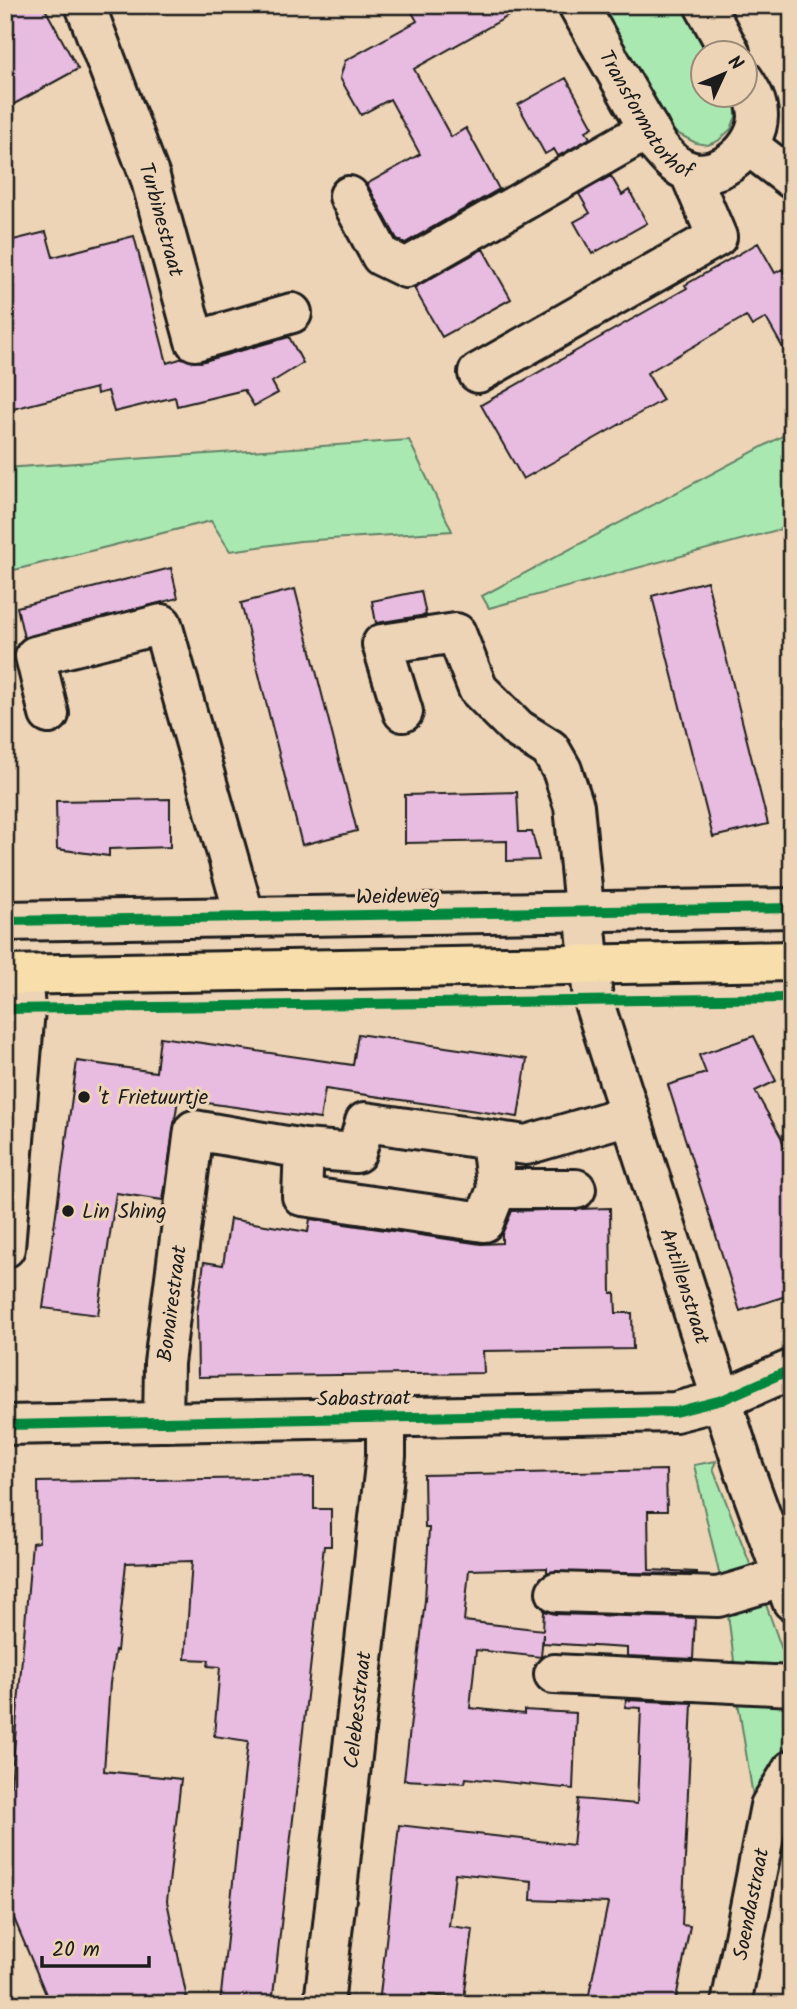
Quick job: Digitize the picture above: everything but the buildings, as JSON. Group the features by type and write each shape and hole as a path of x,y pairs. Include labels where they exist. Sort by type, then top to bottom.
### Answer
{"main road":[{"path":"13,975 792,961"}],"street":[{"name":"Turbinestraat","path":"85,5 150,177 195,341 292,313"},
{"name":"Transformatorhof","path":"578,5 649,129 672,162 689,171 704,173 720,168 749,146"},
{"path":"704,5 722,38"},
{"path":"757,108 758,114 749,146 792,179"},
{"path":"349,196 381,256 406,268 649,129"},
{"path":"478,373 716,237 689,171"},
{"path":"49,715 35,656 162,624 245,917"},
{"path":"403,712 382,644 456,633 478,689 518,729 550,749 562,771 574,806 589,966"},
{"name":"Weideweg","path":"5,921 792,908"},
{"name":"Antillenstraat","path":"589,966 593,1000 629,1115 787,1590"},
{"path":"5,1248 25,1009 13,975"},
{"name":"Bonairestraat","path":"163,1422 164,1363 194,1130 304,1149 356,1153 365,1122 526,1145 629,1115"},
{"path":"304,1149 302,1196 484,1222 497,1189 491,1142"},
{"path":"497,1189 576,1189"},
{"name":"Sabastraat","path":"5,1425 675,1412 722,1400 792,1368"},
{"name":"Celebesstraat","path":"324,2004 386,1456 386,1417"},
{"path":"556,1592 718,1597 787,1590"},
{"path":"554,1674 792,1686"},
{"name":"Soendastraat","path":"732,2004 770,1806 792,1770"}],"green space":[{"path":"592,5 695,5 712,38 688,38 688,108 736,108 736,116 731,129 718,141 708,145 696,143 669,129"},
{"path":"792,431 792,526 489,608 482,596"},
{"path":"409,440 452,531 300,541 230,551 211,521 10,571 5,562 5,468"},
{"path":"716,1461 713,1468 755,1577 723,1590 694,1465"},
{"path":"764,1599 786,1661 792,1666 792,1680 736,1676 727,1607"},
{"path":"737,1696 792,1700 792,1740 769,1773 755,1809"},
{"path":"792,1794 792,1856 772,1859"}],"cycle path":[{"path":"5,921 792,908"},
{"path":"5,1009 792,998"},
{"path":"5,1425 675,1412 722,1400 792,1369"}],"place":[{"name":"'t Frietuurtje","path":"84,1097"},
{"name":"Lin Shing","path":"68,1211"}]}
